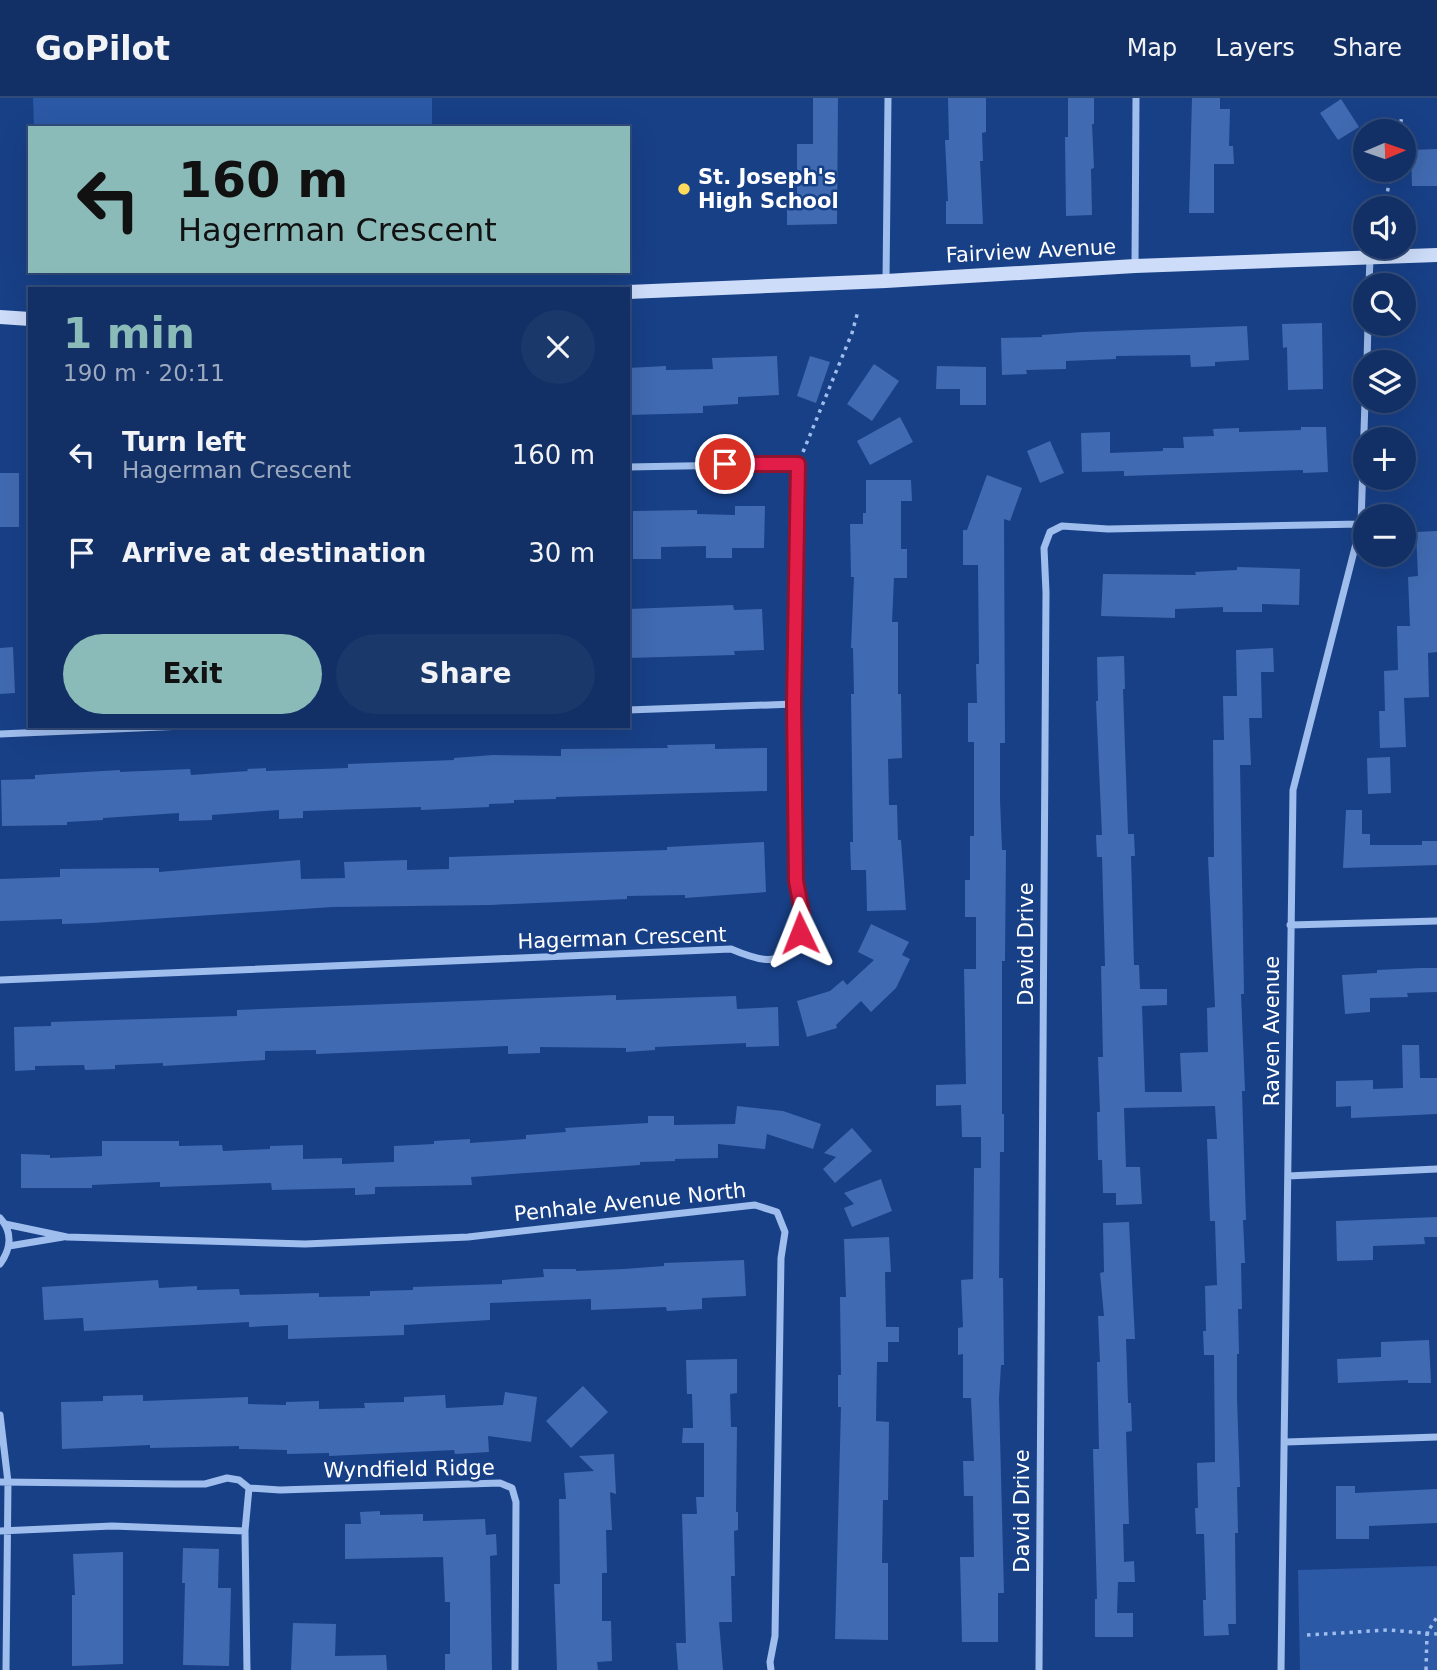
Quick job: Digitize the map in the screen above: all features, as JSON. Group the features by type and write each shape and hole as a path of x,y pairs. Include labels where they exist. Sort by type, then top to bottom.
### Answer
{"main road":[{"name":"Fairview Avenue","path":"1416,256 1437,255"},
{"name":"Fairview Avenue","path":"630,292 1353,258"},
{"path":"0,317 25,319"},
{"path":"0,325 25,319"}],"street":[{"path":"886,281 888,98"},
{"path":"1135,266 1136,98"},
{"name":"Raven Avenue","path":"1362,504 1365,413"},
{"path":"630,467 798,464"},
{"name":"Hagerman Crescent","path":"0,979 731,949 751,958 769,960 783,956 794,947 802,922 796,881 794,704 798,464"},
{"name":"David Drive","path":"1039,1670 1046,593 1044,548 1050,532 1062,526 1074,525 1108,529 1353,524"},
{"name":"Raven Avenue","path":"1281,1670 1293,790 1353,555"},
{"path":"630,710 794,704"},
{"path":"0,734 145,728"},
{"path":"1290,925 1437,921"},
{"path":"1288,1176 1437,1169"},
{"name":"Penhale Avenue North","path":"9,1246 67,1237 305,1244 468,1237 755,1205 777,1212 785,1232 780,1258 775,1622 771,1670"},
{"path":"0,1264 9,1246 9,1234 2,1221"},
{"name":"Penhale Avenue North","path":"2,1221 67,1237"},
{"path":"0,1415 4,1482 6,1670"},
{"path":"1286,1443 1437,1437"},
{"name":"Wyndfield Ridge","path":"4,1482 185,1484 227,1478 239,1480 249,1488 280,1490 499,1483 512,1488 516,1502 514,1670"},
{"path":"247,1670 245,1531 249,1488"},
{"path":"4,1531 112,1526 245,1531"}],"path":[{"path":"798,464 852,333 858,311"},
{"path":"1426,1670 1427,1633 1437,1617"},
{"path":"1307,1635 1388,1630 1437,1634"}],"shaded area":[{"path":"33,98 432,98 432,126 34,126"},
{"path":"1437,1566 1437,1670 1300,1670 1298,1570"}],"building":[{"path":"813,98 838,98 837,224 787,225 787,195 797,195 797,144 813,144"},
{"path":"948,98 986,98 986,132 982,133 983,161 980,161 983,224 946,224 948,201 945,140 949,140"},
{"path":"1068,98 1094,98 1092,215 1066,216 1065,137 1068,137"},
{"path":"1192,98 1220,98 1220,109 1230,109 1229,146 1233,146 1234,164 1214,164 1214,213 1189,213"},
{"path":"1341,99 1354,119 1353,131 1338,140 1320,113"},
{"path":"1437,149 1437,186 1412,186 1412,182 1416,182 1416,150"},
{"path":"1322,323 1323,389 1288,390 1287,347 1283,348 1282,324"},
{"path":"1247,326 1249,360 1191,367 1190,355 1116,356 1116,359 1066,361 1066,369 1026,370 1027,374 1002,375 1001,338"},
{"path":"777,356 779,395 738,397 738,404 703,406 703,413 630,415 630,368 666,366 666,370 713,369 712,358"},
{"path":"810,356 830,362 816,403 797,396"},
{"path":"874,364 899,381 872,421 847,404"},
{"path":"937,366 986,367 986,405 960,405 960,389 936,389"},
{"path":"900,417 913,442 870,465 857,441"},
{"path":"1301,427 1326,427 1328,472 1303,473 1303,470 1124,476 1124,471 1082,472 1081,433 1110,432 1110,453 1184,448 1183,437 1214,436 1213,429 1239,428 1239,432 1301,430"},
{"path":"1050,441 1064,473 1040,483 1027,451"},
{"path":"0,473 19,473 19,527 0,527"},
{"path":"987,475 1022,488 1010,521 1004,519 1005,743 1000,743 1002,850 1006,850 1005,961 1002,961 1004,1152 1000,1152 999,1278 1003,1278 1004,1365 1001,1365 999,1398 1004,1593 998,1593 998,1642 962,1642 960,1557 974,1557 973,1496 964,1496 963,1461 974,1461 971,1398 963,1398 963,1354 958,1355 958,1328 963,1327 961,1280 973,1279 974,1168 981,1168 981,1137 962,1137 961,1105 936,1106 936,1085 966,1084 964,969 976,969 976,917 965,917 965,880 970,880 970,836 974,836 974,742 968,742 968,703 977,703 978,565 963,565 963,530 967,530"},
{"path":"866,480 911,480 912,501 901,501 901,549 907,549 907,578 894,578 892,622 898,622 898,694 901,694 902,758 888,759 889,805 897,805 906,910 867,911 866,870 851,870 851,694 854,694 851,648 854,577 851,577 850,524 863,524 863,513 866,513"},
{"path":"735,506 765,506 764,548 732,548 732,558 706,558 706,546 661,547 661,559 633,559 633,511 697,510 697,514 735,515"},
{"path":"1437,531 1437,652 1428,653 1429,697 1404,698 1406,747 1380,748 1379,711 1385,711 1384,671 1398,670 1397,626 1410,626 1408,577 1418,576 1416,532"},
{"path":"1237,567 1300,569 1299,605 1262,604 1262,612 1223,612 1223,607 1175,609 1175,618 1101,616 1103,574 1196,575 1195,572 1237,570"},
{"path":"733,605 734,610 762,609 764,650 734,651 735,655 630,658 630,609"},
{"path":"13,647 15,693 0,694 0,648"},
{"path":"1273,648 1274,672 1261,672 1262,718 1249,718 1251,765 1240,765 1244,994 1241,994 1245,1091 1242,1091 1246,1220 1243,1220 1245,1263 1241,1263 1242,1309 1238,1309 1240,1487 1237,1487 1238,1533 1235,1533 1236,1624 1228,1624 1229,1635 1204,1636 1204,1534 1196,1534 1195,1508 1198,1508 1197,1463 1215,1462 1214,1355 1204,1355 1203,1331 1206,1331 1205,1286 1217,1285 1215,1221 1210,1221 1207,1139 1217,1139 1215,1106 1124,1108 1126,1167 1140,1167 1142,1204 1116,1205 1116,1193 1103,1193 1102,1160 1098,1160 1097,1112 1100,1112 1098,1057 1103,1057 1101,966 1105,966 1102,857 1097,857 1096,835 1102,835 1096,701 1097,657 1124,656 1128,834 1134,834 1135,856 1131,856 1134,965 1139,965 1140,989 1167,989 1167,1005 1142,1006 1145,1092 1182,1092 1180,1053 1208,1052 1207,1008 1215,1007 1208,857 1214,857 1213,740 1224,740 1223,696 1237,696 1236,650"},
{"path":"715,744 715,749 767,748 767,791 556,797 514,800 514,803 489,804 489,807 421,810 421,807 303,811 303,818 279,819 279,810 212,815 212,820 179,821 179,813 103,818 67,822 67,825 2,826 1,780 35,779 35,775 190,769 191,775 266,768 266,771 348,768 348,764 454,760 493,755 561,756 561,749 668,748 667,745"},
{"path":"1390,757 1391,793 1368,794 1367,758"},
{"path":"1346,810 1362,810 1362,834 1370,834 1370,845 1422,845 1422,841 1437,841 1437,865 1343,868"},
{"path":"764,842 766,892 685,898 685,895 627,896 627,899 490,905 332,907 92,923 62,924 62,919 0,921 0,879 60,877 60,869 159,868 159,872 300,860 301,879 345,878 344,862 407,860 407,870 449,869 449,857 667,850 667,847"},
{"path":"871,924 909,942 902,955 910,959 896,988 871,1012 861,1001 836,1025 837,1028 807,1037 797,1001 830,991 843,980 847,985 874,960 858,952"},
{"path":"1437,968 1437,992 1407,993 1408,997 1370,998 1370,1012 1345,1014 1342,975"},
{"path":"616,995 616,1000 736,996 737,1009 778,1007 779,1046 746,1047 746,1043 655,1047 655,1050 626,1052 626,1048 540,1047 540,1053 508,1054 508,1046 316,1054 316,1050 265,1051 265,1060 163,1066 163,1063 115,1065 115,1069 85,1070 84,1065 35,1066 35,1070 15,1071 14,1027 51,1026 51,1022 237,1016 237,1010"},
{"path":"1402,1045 1419,1045 1420,1078 1437,1078 1437,1114 1351,1118 1351,1106 1336,1107 1336,1081 1373,1080 1373,1089 1403,1088"},
{"path":"737,1106 783,1111 821,1124 813,1149 767,1134 765,1149 718,1144 718,1158 675,1159 640,1162 640,1165 471,1177 472,1185 375,1187 375,1194 355,1195 355,1188 272,1190 271,1183 160,1187 160,1182 92,1185 92,1188 21,1188 21,1154 50,1155 50,1158 102,1156 102,1141 179,1141 179,1146 222,1145 223,1151 303,1145 303,1159 342,1158 342,1164 394,1162 394,1146 470,1139 470,1143 526,1139 526,1135 566,1132 565,1128 648,1123 648,1116 674,1116 674,1125 735,1124"},
{"path":"852,1128 872,1151 835,1183 823,1169 836,1157 824,1153"},
{"path":"881,1179 892,1211 852,1227 844,1208 854,1204 844,1193"},
{"path":"1437,1217 1437,1237 1424,1237 1425,1244 1373,1246 1373,1260 1337,1261 1336,1221"},
{"path":"1129,1222 1135,1339 1126,1339 1128,1403 1131,1403 1132,1431 1126,1432 1129,1524 1123,1524 1124,1562 1134,1561 1135,1582 1118,1582 1117,1613 1133,1613 1133,1637 1095,1637 1097,1599 1093,1449 1099,1449 1097,1362 1100,1362 1098,1316 1104,1316 1100,1273 1104,1272 1103,1223"},
{"path":"889,1237 891,1272 885,1272 886,1327 899,1327 899,1342 888,1342 888,1362 877,1362 876,1421 889,1422 888,1500 883,1500 882,1563 888,1563 888,1640 835,1639 841,1407 838,1407 838,1375 841,1375 840,1297 846,1297 844,1239"},
{"path":"744,1260 746,1296 702,1298 702,1309 667,1311 666,1307 591,1310 591,1299 490,1303 490,1320 404,1325 404,1335 288,1339 288,1325 249,1327 249,1322 84,1331 83,1318 44,1320 42,1287 158,1280 159,1288 197,1286 197,1290 239,1289 240,1295 319,1293 319,1297 370,1296 370,1291 413,1290 413,1287 502,1284 502,1280 544,1277 543,1269 624,1269 664,1266 664,1263"},
{"path":"1429,1340 1431,1383 1408,1383 1408,1380 1338,1383 1337,1359 1381,1357 1381,1342"},
{"path":"737,1359 737,1393 730,1394 731,1427 737,1427 738,1530 734,1531 735,1576 731,1576 732,1622 719,1622 723,1670 678,1670 676,1643 686,1643 682,1514 697,1514 696,1497 704,1497 704,1443 682,1443 683,1428 693,1428 692,1394 687,1394 686,1360"},
{"path":"583,1386 608,1412 571,1448 546,1421"},
{"path":"505,1392 537,1397 531,1442 488,1436 489,1452 455,1454 454,1450 329,1456 329,1453 287,1454 287,1450 239,1449 239,1446 150,1448 150,1445 62,1449 61,1402 103,1401 103,1396 143,1395 143,1401 248,1397 248,1404 286,1405 286,1402 319,1401 319,1409 365,1408 364,1403 404,1402 404,1397 445,1395 446,1408 503,1405"},
{"path":"614,1454 616,1494 610,1492 612,1530 606,1530 607,1573 602,1573 602,1621 611,1621 612,1661 597,1662 598,1670 557,1670 554,1584 560,1584 559,1499 566,1499 564,1473 594,1471 579,1456"},
{"path":"1336,1486 1355,1486 1355,1493 1437,1489 1437,1523 1369,1526 1369,1539 1336,1539"},
{"path":"380,1511 380,1515 423,1514 423,1521 485,1519 486,1535 496,1534 497,1555 490,1556 492,1670 445,1670 445,1654 450,1654 450,1602 445,1602 443,1557 345,1559 345,1524 361,1524 360,1512"},
{"path":"183,1548 219,1549 218,1588 231,1588 229,1666 183,1665"},
{"path":"123,1552 123,1664 72,1666 72,1595 75,1595 73,1554"},
{"path":"293,1623 336,1624 335,1656 386,1655 387,1670 291,1670"}],"place":[{"name":"St. Joseph's High School","path":"684,189"}],"route":[{"path":"725,464 798,464 794,704 796,881 802,912 800,933"}]}
